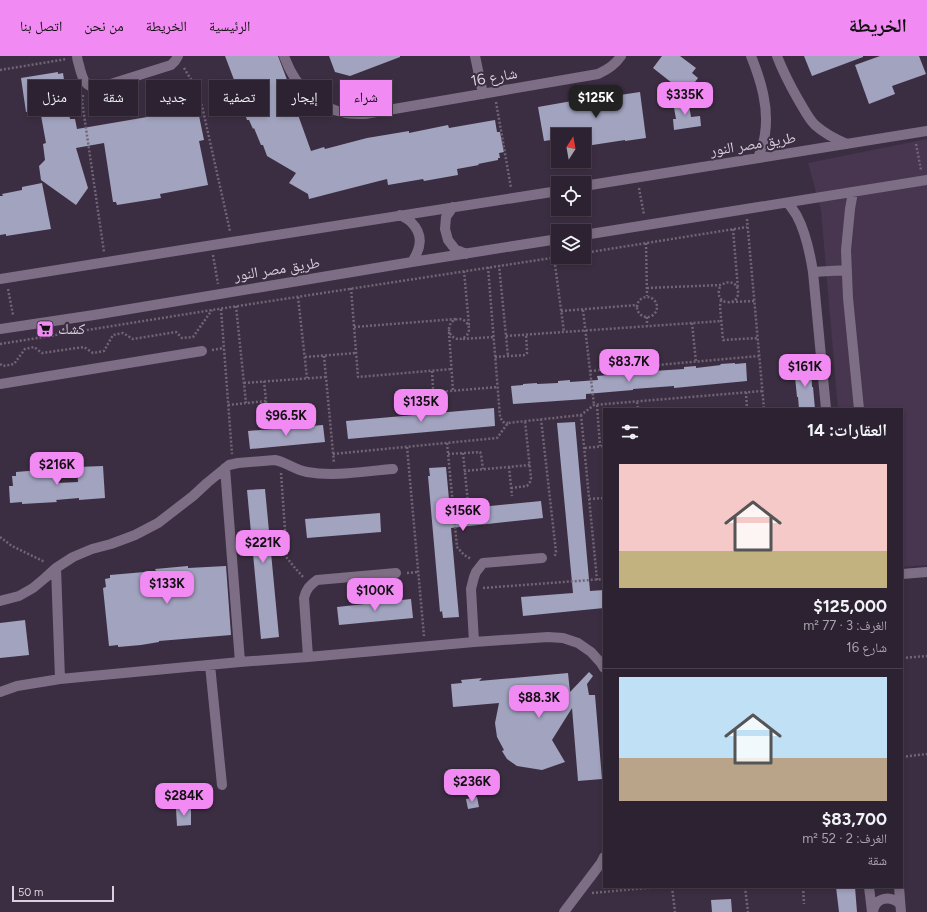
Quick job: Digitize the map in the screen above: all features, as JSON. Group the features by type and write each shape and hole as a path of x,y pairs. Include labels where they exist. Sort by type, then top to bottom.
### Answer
{"street":[{"path":"123,80 171,65 178,56"},
{"name":"شارع 16","path":"284,56 289,70 299,86 312,98 328,108 346,113 365,114 598,74 609,69 621,56"},
{"path":"475,56 484,94"},
{"path":"751,56 763,89 765,103 765,135 758,158"},
{"path":"778,56 793,91 806,114 814,124 824,132 847,144"},
{"path":"77,57 83,79 89,86"},
{"name":"طريق مصر النور","path":"591,185 927,131"},
{"path":"591,234 925,180"},
{"path":"3,279 551,191"},
{"path":"853,192 846,250 848,298 859,408"},
{"path":"788,202 803,229 814,272 826,408"},
{"path":"453,207 446,217 445,229 448,240 455,249 466,254"},
{"path":"400,215 410,221 417,230 420,241 418,253 412,262"},
{"name":"طريق مصر النور","path":"0,329 551,240"},
{"path":"814,272 847,270"},
{"path":"0,384 202,352"},
{"path":"0,601 19,596 33,588 56,568 73,557 135,535 158,523 229,466 275,460 293,468 320,474 393,469"},
{"path":"229,466 240,662"},
{"path":"474,642 471,589 476,572 483,563 542,558"},
{"path":"56,568 60,679"},
{"path":"903,574 927,572"},
{"path":"308,657 304,598 306,591 311,584 317,580 396,573"},
{"path":"0,692 17,686 60,679 240,662 548,637 563,638 578,643 591,652 603,666"},
{"path":"210,665 222,785"},
{"path":"564,912 603,860"},
{"path":"869,888 872,912"},
{"path":"899,888 901,908"},
{"path":"872,912 876,904 880,900 886,898 896,901 901,908"}],"path":[{"path":"178,56 195,86 202,106 232,242"},
{"path":"0,70 77,57"},
{"path":"89,86 85,90 82,102 105,262"},
{"path":"494,92 512,198"},
{"path":"914,133 925,180"},
{"path":"637,178 646,225"},
{"path":"746,209 764,408"},
{"path":"591,251 748,227"},
{"path":"731,302 736,300 739,294 733,229"},
{"path":"646,243 647,296"},
{"path":"211,245 219,294"},
{"path":"0,344 551,257"},
{"path":"555,264 564,332"},
{"path":"499,265 508,356"},
{"path":"488,267 500,417 505,423 581,415 595,405 762,391"},
{"path":"462,339 467,336 470,331 464,271"},
{"path":"3,279 15,327"},
{"path":"647,288 721,285 731,282 738,289"},
{"path":"721,285 718,290 718,295 721,300 720,306 723,340 758,338"},
{"path":"351,288 358,377 452,369"},
{"path":"647,296 653,298 657,302 658,307 652,316 647,317 641,315 638,311 637,305 643,297 647,296"},
{"path":"298,297 307,378"},
{"path":"721,300 726,302 754,301"},
{"path":"561,312 637,305"},
{"path":"236,306 246,403"},
{"path":"221,309 228,405 229,466"},
{"path":"0,364 3,366 14,364 25,349 34,347 42,353 84,347 93,353 104,350 113,335 123,333 133,339 176,332 182,338 193,336 212,310"},
{"path":"583,310 600,446 584,448"},
{"path":"647,317 647,326"},
{"path":"354,327 456,319 462,319 469,325"},
{"path":"453,391 449,326 456,319"},
{"path":"506,336 722,321"},
{"path":"692,323 696,362"},
{"path":"449,332 457,339 494,337"},
{"path":"495,357 525,355 527,353 526,334"},
{"path":"305,357 356,353"},
{"path":"324,356 336,474"},
{"path":"590,371 759,356"},
{"path":"432,371 433,388 438,392 498,386"},
{"path":"244,382 326,377"},
{"path":"264,381 268,420"},
{"path":"746,392 747,408"},
{"path":"228,405 266,401"},
{"path":"637,402 638,408"},
{"path":"581,415 597,580"},
{"path":"541,419 556,552 554,556 542,558"},
{"path":"511,488 527,486 531,478 525,421"},
{"path":"333,454 497,438 508,423"},
{"path":"598,426 603,425"},
{"path":"447,443 457,547 464,555 483,563"},
{"path":"407,447 425,647"},
{"path":"448,454 481,452 483,469"},
{"path":"463,453 468,503"},
{"path":"280,461 287,558 311,584"},
{"path":"464,471 530,466"},
{"path":"510,467 512,496"},
{"path":"589,499 603,498"},
{"path":"0,537 12,546 56,568"},
{"path":"471,589 603,579"},
{"path":"903,658 927,656"},
{"path":"903,757 927,754"},
{"path":"578,894 647,888"},
{"path":"672,888 675,912"},
{"path":"745,888 748,912"},
{"path":"803,888 804,904"}],"shaded area":[{"path":"927,139 927,565 903,567 903,408 838,408 821,210 808,163"}],"building":[{"path":"225,56 278,56 287,80 277,80 277,116 298,116 311,151 324,147 325,149 367,138 409,131 409,133 448,125 449,128 495,120 497,132 500,132 504,152 499,153 500,158 498,158 498,160 457,169 458,175 388,185 387,179 309,199 308,194 289,183 296,173 267,156 254,128 253,129 246,116 269,116 269,80 234,80"},
{"path":"329,56 400,57 350,76 335,72"},
{"path":"662,56 680,56 696,68 692,73 698,78 686,94 653,68"},
{"path":"804,56 863,56 863,57 812,76"},
{"path":"880,56 919,56 926,74 892,86 895,94 869,104 855,65"},
{"path":"58,72 58,74 63,73 64,80 28,80 28,112 26,112 21,78"},
{"path":"640,92 646,138 591,145 591,128 551,128 551,140 544,141 538,107"},
{"path":"688,100 691,117 700,116 701,126 674,130 673,119 676,119 673,102"},
{"path":"41,116 70,116 70,119 75,119 77,129 153,116 199,116 204,140 199,141 208,185 160,194 161,198 117,205 116,202 113,202 104,143 76,148 88,188 76,205 41,180 39,166 45,160 43,144 46,143"},
{"path":"42,183 51,229 6,236 6,234 0,235 0,196 3,196 2,194 22,190 22,187"},
{"path":"746,363 747,381 674,388 674,386 633,389 586,394 586,399 513,404 511,386 537,383 558,383 558,381 570,380 570,382 598,380 597,376 608,374 684,369 684,367 696,366 696,368"},
{"path":"811,366 815,408 799,408 794,367"},
{"path":"494,408 495,426 348,439 346,421"},
{"path":"575,422 590,591 603,590 603,608 523,616 521,597 573,593 557,423"},
{"path":"323,425 325,442 250,449 248,431"},
{"path":"103,466 105,498 79,500 79,498 56,500 57,502 22,504 22,502 10,503 9,486 13,486 12,476 16,476 16,472 52,469 52,474 57,474 57,483 78,482 77,467"},
{"path":"446,467 450,510 541,501 543,518 451,528 459,617 443,618 442,611 440,612 428,476 430,476 429,468"},
{"path":"265,489 279,637 261,639 247,490"},
{"path":"380,513 381,532 307,538 305,519"},
{"path":"188,566 188,568 226,566 231,635 159,641 141,645 118,647 118,645 109,646 103,588 106,587 105,579 110,578 110,575 156,571 155,569"},
{"path":"411,599 413,618 339,625 337,607"},
{"path":"25,620 29,655 0,658 0,623"},
{"path":"589,672 593,676 587,684 589,695 595,695 602,779 578,781 572,708 552,740 565,762 542,770 517,766 507,759 502,751 504,750 497,737 495,723 499,703 453,707 451,684 462,683 461,680 482,678 479,681 568,673 570,692"},
{"path":"477,797 479,807 468,809 466,799"},
{"path":"176,809 191,809 191,825 177,826"},
{"path":"836,888 855,888 857,912 839,912"},
{"path":"731,899 732,912 712,912 711,900"}],"place":[{"name":"كشك","path":"45,329"}]}
